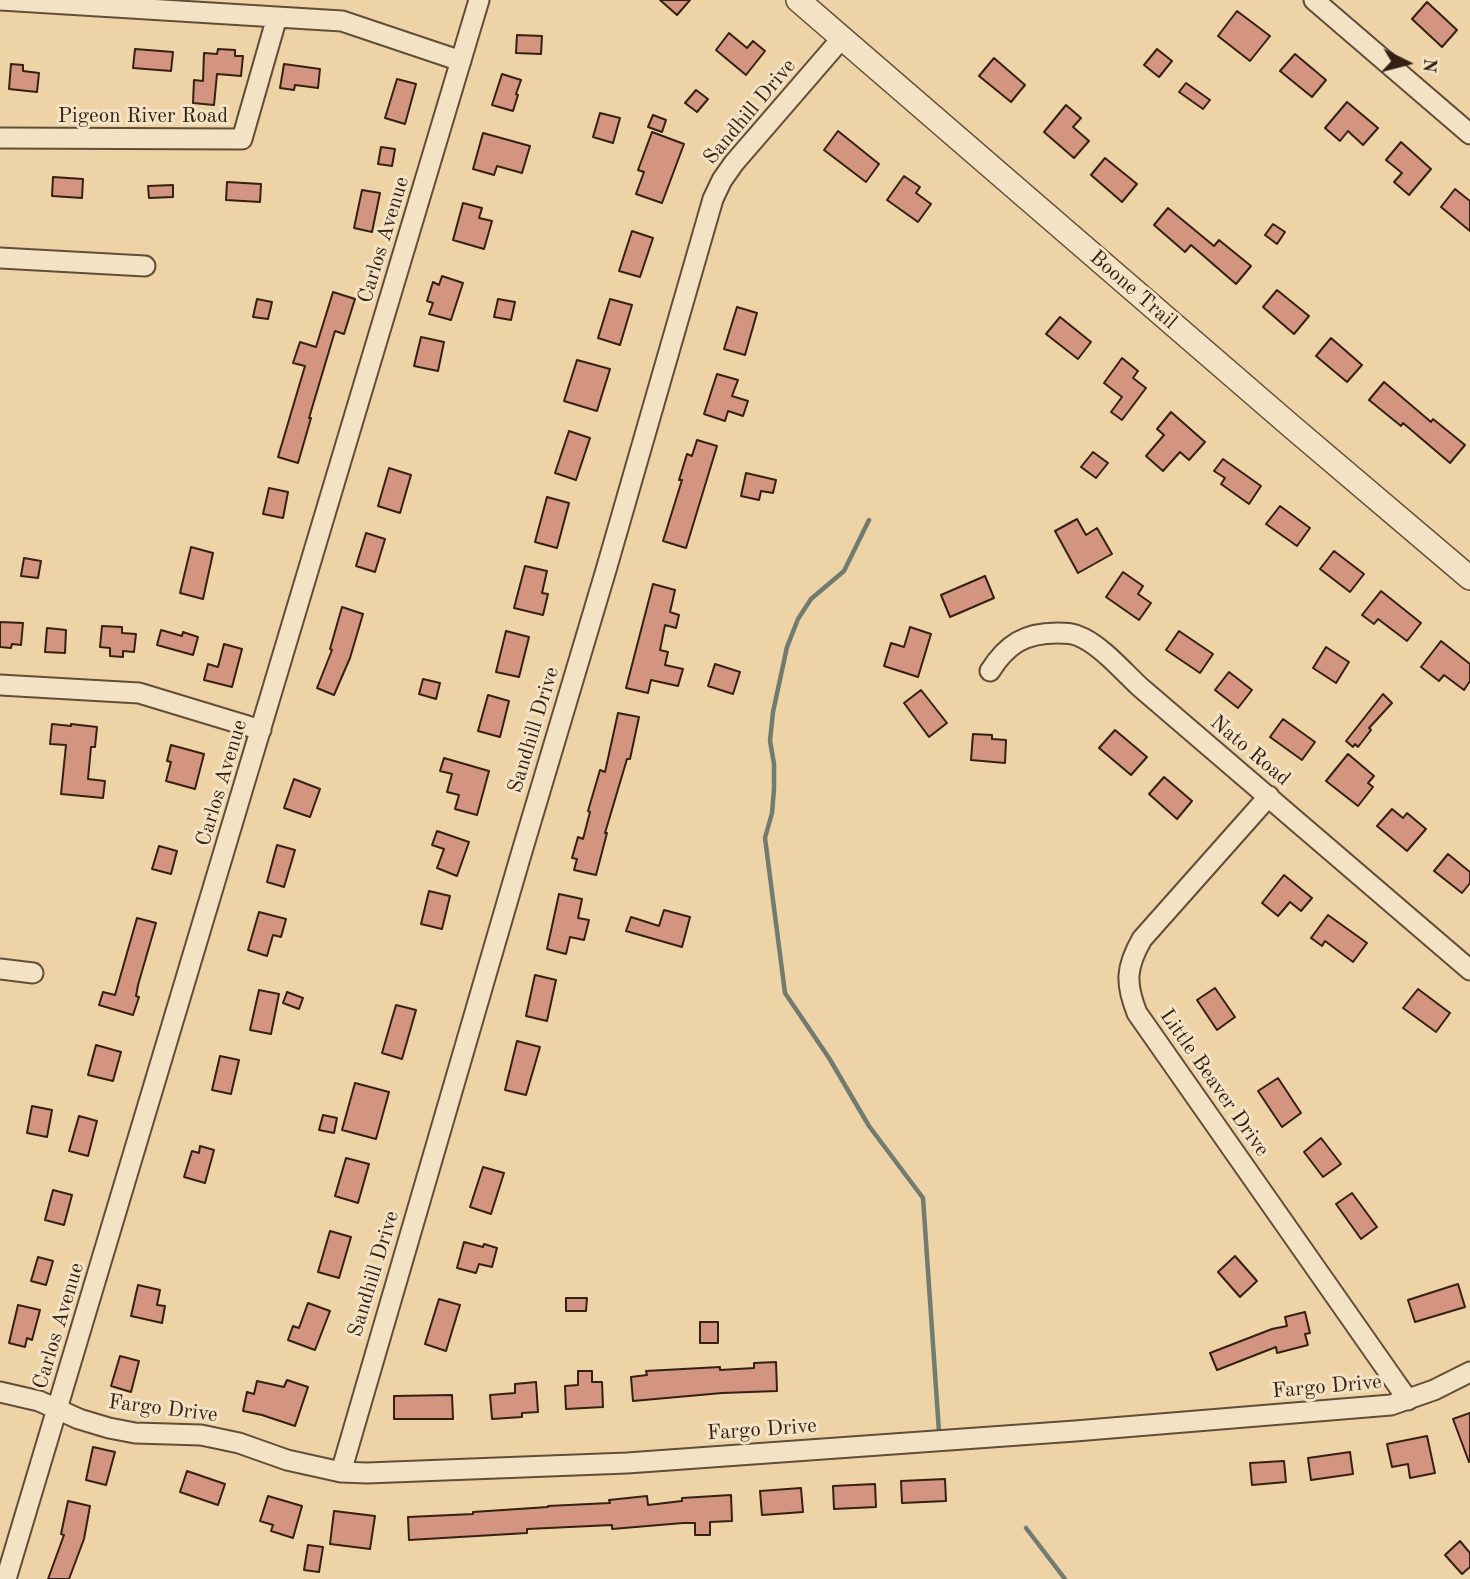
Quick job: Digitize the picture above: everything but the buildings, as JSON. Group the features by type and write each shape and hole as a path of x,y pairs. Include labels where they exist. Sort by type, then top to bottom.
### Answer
{"street":[{"path":"0,0 342,20 461,61"},
{"name":"Carlos Avenue","path":"6,1579 479,0"},
{"name":"Boone Trail","path":"798,0 1470,578"},
{"path":"1314,0 1470,134"},
{"name":"Pigeon River Road","path":"0,138 242,139 277,17"},
{"name":"Sandhill Drive","path":"341,1472 713,199 734,163 842,38"},
{"path":"0,258 145,266"},
{"name":"Nato Road","path":"990,671 1007,650 1038,633 1069,633 1094,644 1140,687 1470,970"},
{"path":"0,685 139,693 261,730"},
{"name":"Little Beaver Drive","path":"1269,796 1142,939 1133,954 1129,971 1130,995 1137,1013 1408,1400"},
{"path":"0,970 33,972"},
{"name":"Fargo Drive","path":"0,1392 38,1401 57,1410 135,1433 201,1435 239,1443 287,1460 341,1472 367,1473 627,1463 1391,1405 1470,1372"}],"waterway":[{"path":"869,520 844,571 811,599 798,619 787,647 773,712 770,741 774,789 772,813 765,838 785,993 829,1058 869,1126 923,1198 939,1432"},
{"path":"1026,1528 1065,1579"}]}
